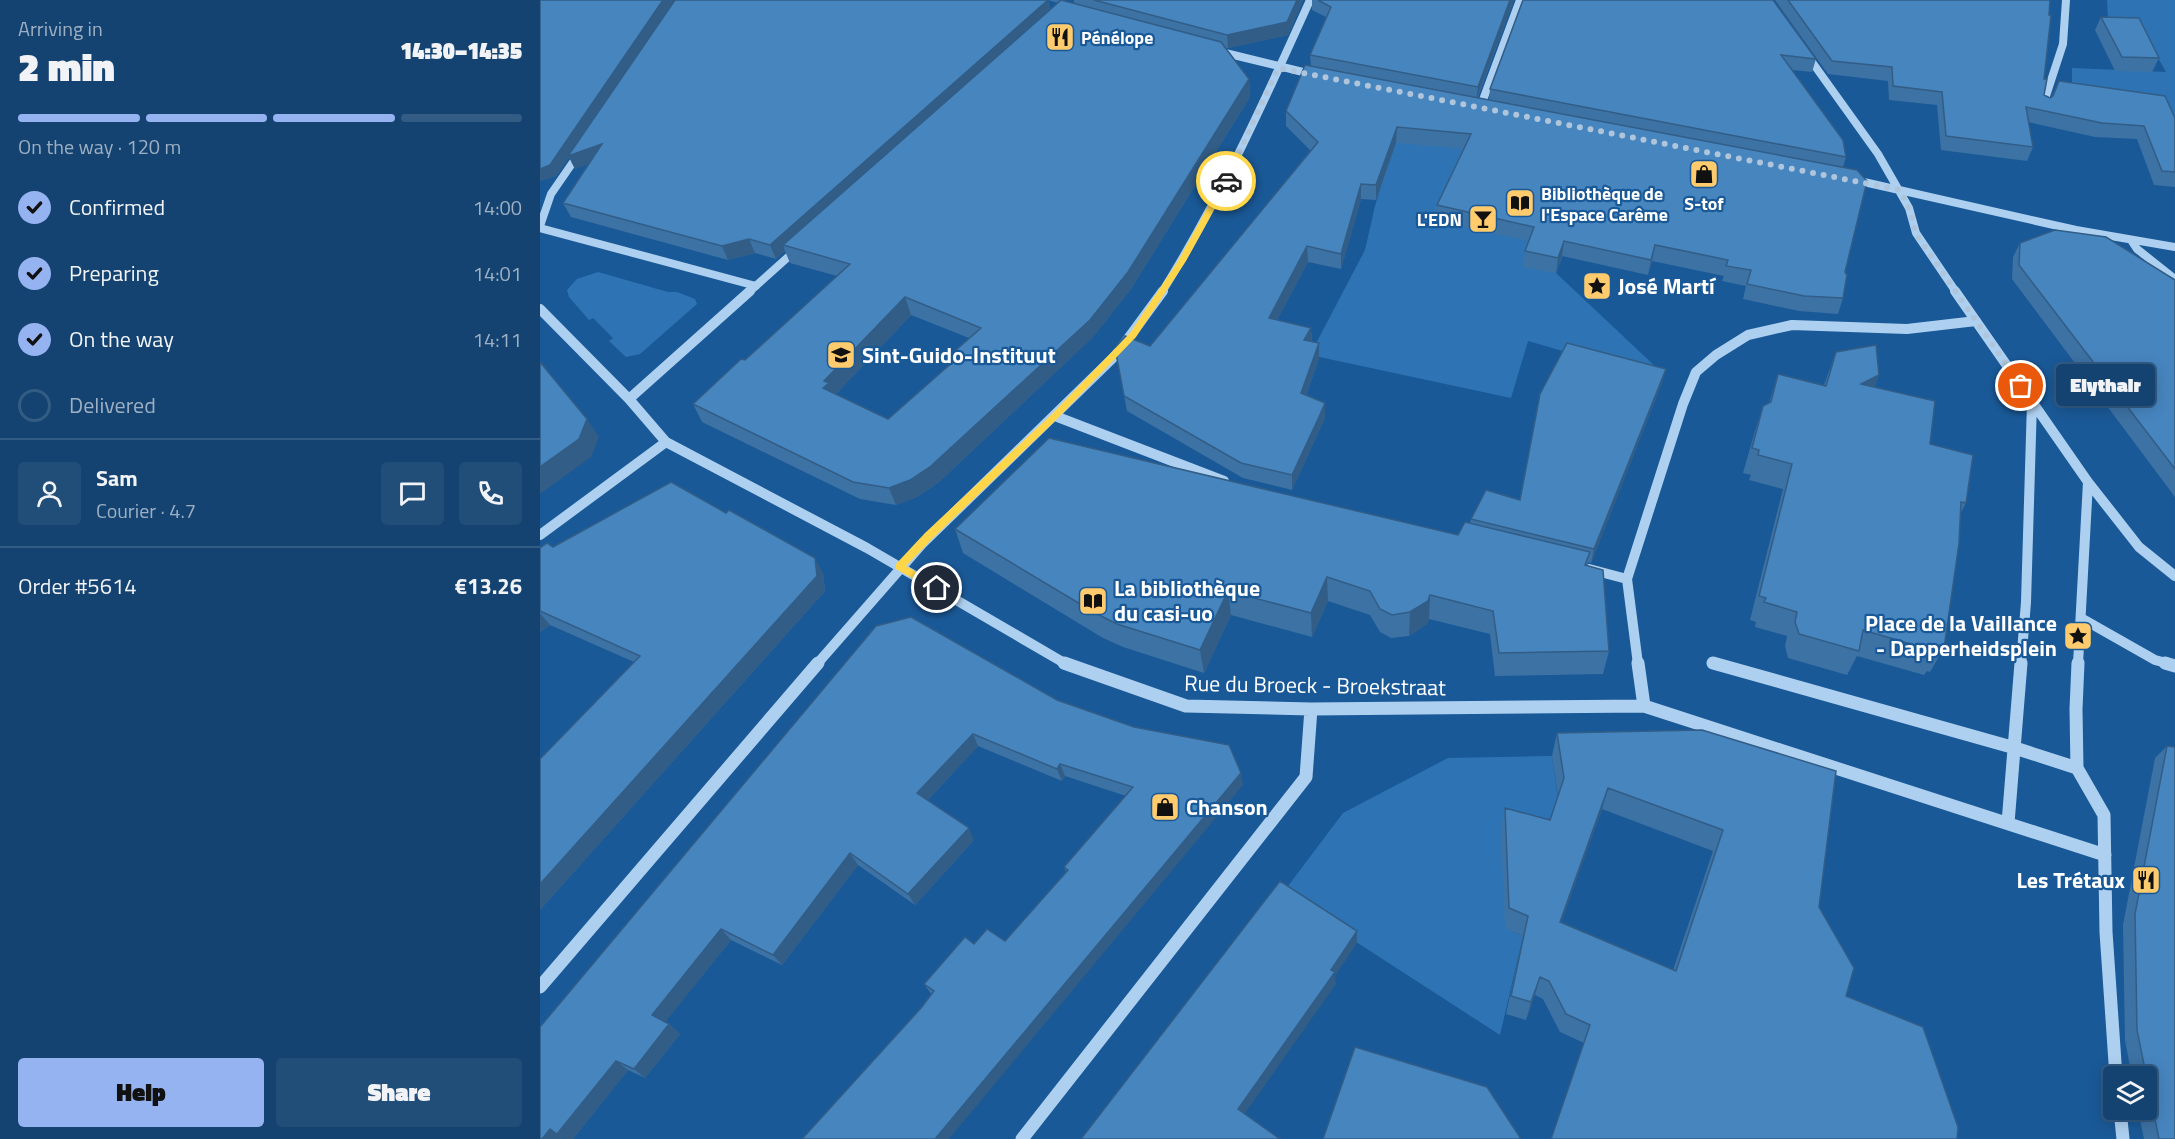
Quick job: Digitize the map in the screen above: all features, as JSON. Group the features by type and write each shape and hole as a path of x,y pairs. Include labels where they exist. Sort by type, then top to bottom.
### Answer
{"street":[{"path":"540,987 928,536 1055,416 1133,335 1182,261 1236,164 1310,0"},
{"path":"1479,108 1520,0"},
{"path":"2043,105 2063,44 2066,0"},
{"path":"1208,48 1278,68 1326,77"},
{"path":"1802,48 1878,154 1909,208 1916,234 2088,482 2139,547 2175,576"},
{"path":"1469,106 1491,110"},
{"path":"584,146 551,194 540,227 756,286"},
{"path":"1841,177 2076,230 2175,247"},
{"path":"629,399 808,239"},
{"path":"2131,240 2137,249 2172,277"},
{"path":"540,309 629,399 666,442 540,535"},
{"path":"1976,321 1907,329 1792,325 1748,335 1716,355 1696,372 1683,404 1627,579 1644,706 2105,855"},
{"path":"2008,823 2026,602 2032,402"},
{"path":"1055,416 1230,482"},
{"name":"Rue du Broeck - Broekstraat","path":"666,442 900,567 1071,667 1186,706 1311,709 1644,706"},
{"path":"2088,482 2076,709 2077,768 2104,815 2106,944 2115,1066"},
{"path":"1581,567 1627,579"},
{"path":"2081,618 2155,660 2175,666"},
{"path":"1713,663 2015,748 2077,768"},
{"path":"1022,1139 1306,777 1311,709"},
{"path":"2121,1120 2123,1139"}],"shaded area":[{"path":"2107,0 2175,0 2175,148 2072,98 2072,68 2166,72 2150,44 2109,42"},
{"path":"1394,142 1480,150 1563,255 1556,273 1658,369 1653,377 1528,341 1511,398 1310,355 1365,250"},
{"path":"598,272 668,292 677,292 695,299 697,304 640,354 626,357 609,341 613,338 593,318 589,320 569,297 567,290 577,279"},
{"path":"1552,756 1559,806 1512,931 1523,936 1500,1035 1282,894 1343,813 1448,758"}],"building":[{"path":"540,0 663,0 550,165 540,169"},
{"path":"675,0 1048,0 770,245 749,239 722,246 563,203 602,144 568,156"},
{"path":"1061,0 1221,42 1249,79 1128,272 1090,320 931,466 910,480 889,488 853,482 693,404 850,264 783,245","holes":["905,297 981,328 948,357 955,360 888,419 823,388 829,383 824,381"]},
{"path":"1094,0 1297,0 1287,22 1227,35"},
{"path":"1318,0 1510,0 1478,87 1310,55 1331,7"},
{"path":"1523,0 1773,0 1816,59 1781,55 1843,140 1846,157 1490,89"},
{"path":"1788,0 2050,0 2049,15 2051,15 2044,79 2047,79 2044,95 2050,98 2053,96 2059,81 2165,96 2175,118 2175,172 2162,171 2144,126 2102,123 2026,107 2033,147 1946,136 1942,92 1893,86 1892,67 1832,61"},
{"path":"2101,17 2139,18 2159,58 2122,57"},
{"path":"1305,65 1857,170 1867,181 1845,272 1847,275 1843,298 1804,296 1747,284 1751,270 1726,266 1728,260 1655,245 1651,260 1564,241 1558,258 1525,251 1534,227 1437,205 1471,134 1397,127 1376,185 1361,184 1341,254 1307,246 1269,318 1311,328 1304,340 1319,343 1301,393 1325,403 1319,417 1292,475 1241,463 1124,396 1115,348 1125,336 1150,346 1318,142 1286,111"},
{"path":"2055,230 2106,237 2175,280 2175,469 2019,265 2020,243"},
{"path":"1567,343 1666,369 1594,549 1471,519 1486,490 1520,500 1540,394"},
{"path":"1876,345 1879,375 1861,384 1935,401 1930,444 1973,455 1966,503 1961,502 1959,543 1944,648 1939,646 1938,652 1863,630 1859,651 1799,634 1795,622 1797,612 1764,602 1766,598 1759,596 1792,464 1758,455 1759,450 1752,448 1763,406 1771,402 1778,374 1826,386 1836,352"},
{"path":"540,362 587,419 579,439 540,467"},
{"path":"1049,438 1458,535 1465,522 1590,552 1585,565 1603,570 1609,651 1499,653 1493,611 1430,595 1428,601 1410,612 1392,615 1380,609 1370,591 1327,577 1311,613 1228,591 1200,650 1117,624 955,529"},
{"path":"671,482 726,513 729,510 815,558 817,576 540,884 540,759 640,656 540,611 540,548 547,543 553,547"},
{"path":"911,617 1057,700 1134,727 1229,745 1241,773 935,1139 802,1139 921,1008 934,991 924,984 965,937 974,944 987,929 1005,941 1068,870 1064,867 1133,787 1060,764 1057,769 973,734 917,793 969,828 908,894 850,853 773,955 721,929 652,1015 669,1024 634,1069 616,1061 557,1134 550,1129 540,1139 540,1027 876,626"},
{"path":"1702,730 1836,771 1819,907 1854,968 1846,996 1923,1027 1958,1127 1957,1139 1551,1139 1590,1025 1566,1014 1549,981 1540,977 1531,1002 1511,996 1528,916 1509,908 1505,808 1550,820 1564,778 1557,733","holes":["1608,788 1723,830 1676,971 1560,922"]},
{"path":"2167,746 2175,747 2175,1139 2159,1139 2155,1120 2157,1120 2157,1066 2144,1066 2137,1030 2135,914"},
{"path":"1280,881 1357,931 1331,970 1335,972 1238,1109 1280,1139 1081,1139"},
{"path":"1355,1047 1487,1087 1521,1139 1323,1139"}],"way so far":[{"path":"1226,181 1236,164 1278,68 1900,190 1909,208 1916,234 2021,386"}],"place":[{"name":"Pénélope","path":"1060,37"},
{"name":"S-tof","path":"1704,174"},
{"name":"Bibliothèque de l'Espace Carême","path":"1520,203"},
{"name":"L'EDN","path":"1483,219"},
{"name":"José Martí","path":"1597,286"},
{"name":"Sint-Guido-Instituut","path":"841,355"},
{"name":"Elythair","path":"2021,386"},
{"name":"La bibliothèque du casi-uo","path":"1093,601"},
{"name":"Place de la Vaillance - Dapperheidsplein","path":"2078,636"},
{"name":"Chanson","path":"1165,807"},
{"name":"Les Trétaux","path":"2146,880"}],"route":[{"path":"937,588 900,567 928,536 1055,416 1133,335 1182,261 1226,181"}]}
